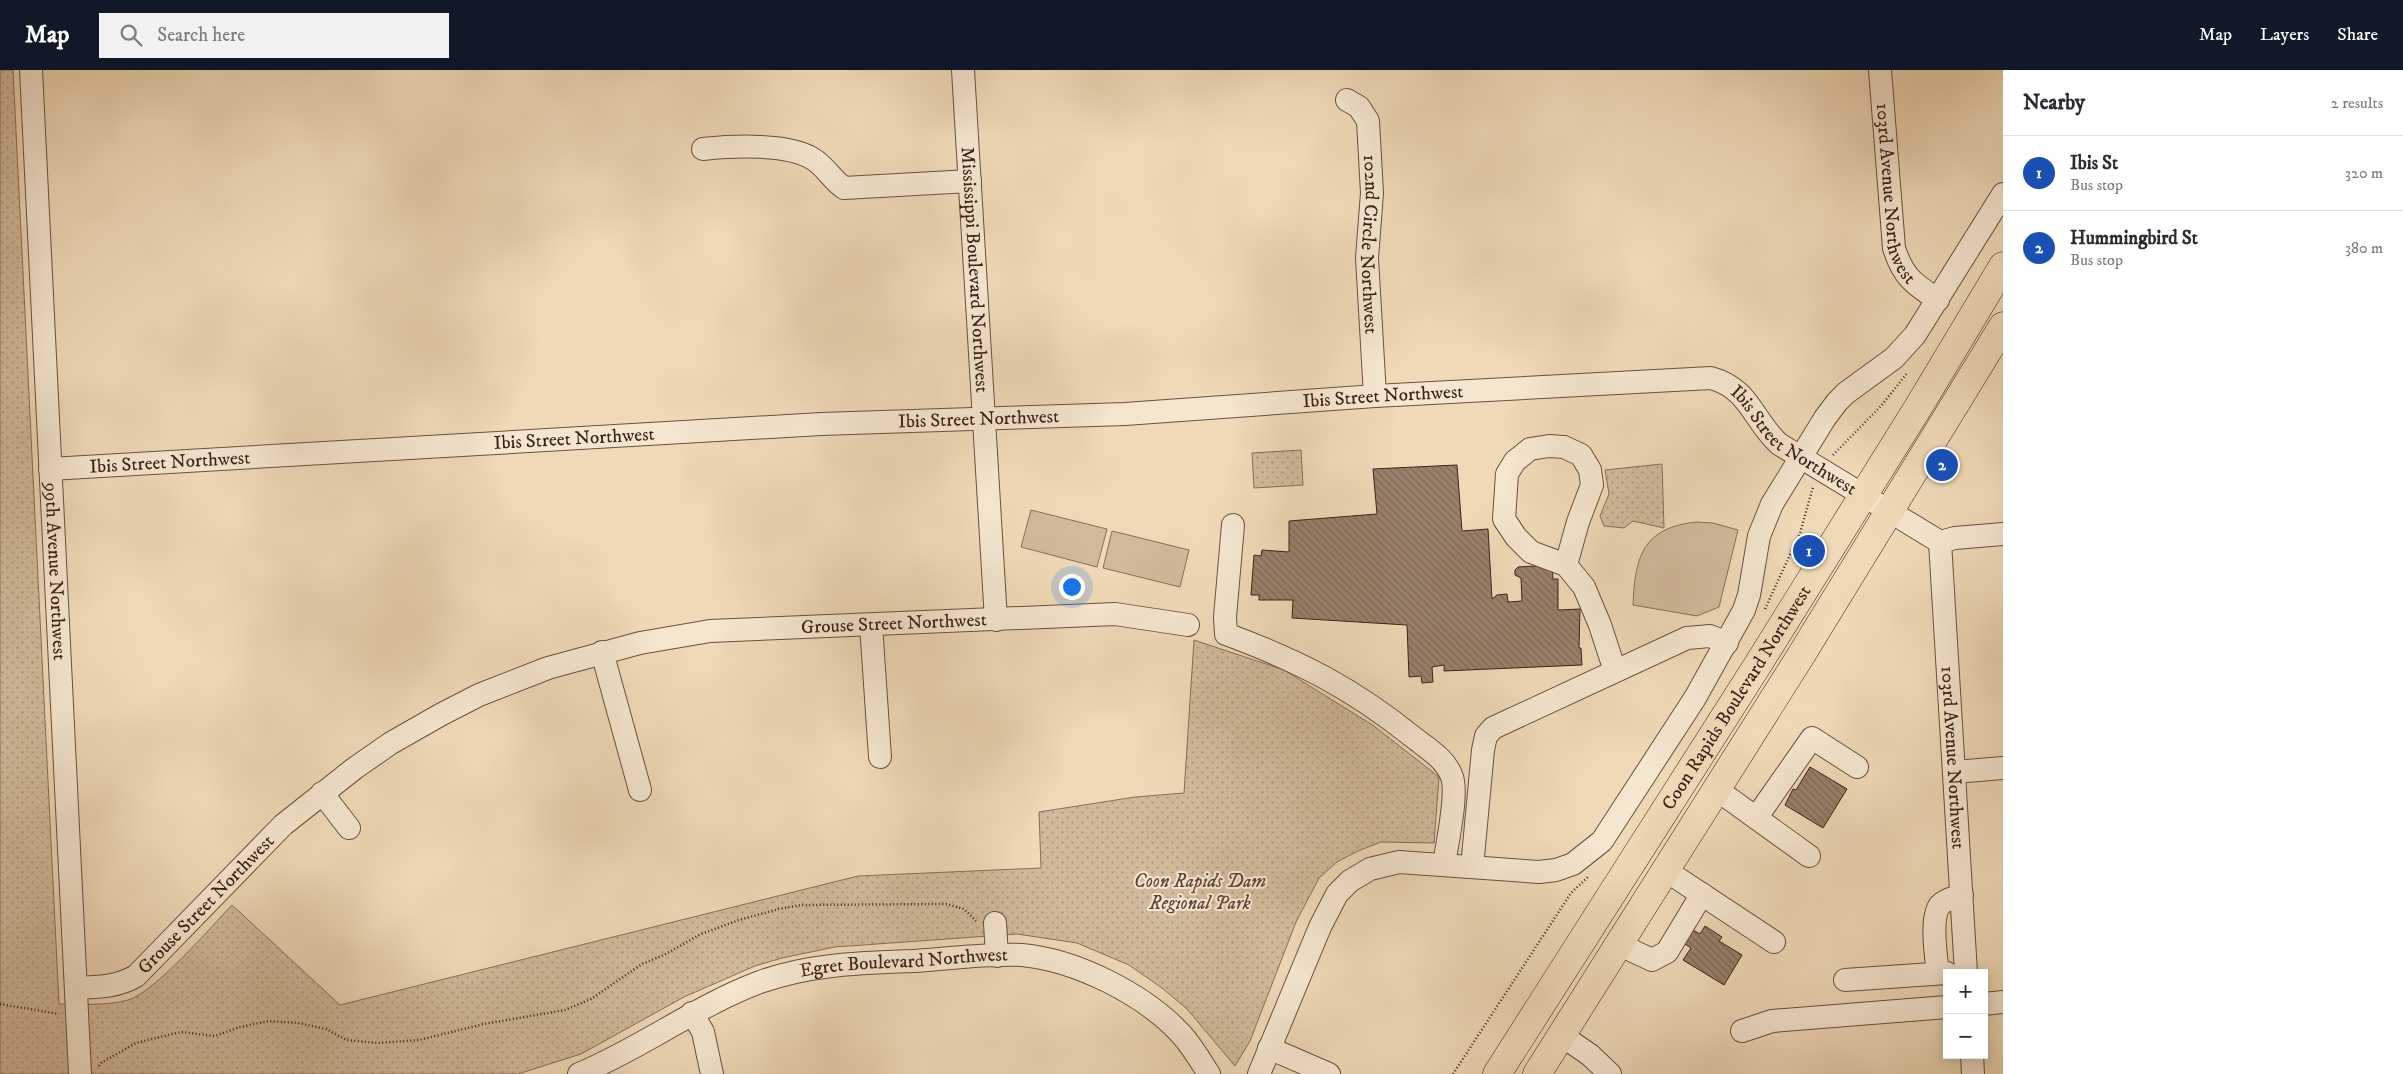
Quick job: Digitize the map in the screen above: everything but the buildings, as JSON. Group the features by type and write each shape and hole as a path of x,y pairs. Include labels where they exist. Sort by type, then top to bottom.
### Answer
{"main road":[{"name":"Coon Rapids Boulevard Northwest","path":"1497,1074 1576,953 1863,496 2003,266"},
{"name":"Coon Rapids Boulevard Northwest","path":"1537,1074 1942,429 2003,326"},
{"path":"1942,429 1974,397 2003,350"}],"street":[{"name":"99th Avenue Northwest","path":"31,70 78,1016 88,1074"},
{"name":"Mississippi Boulevard Northwest","path":"963,70 986,420 996,620"},
{"name":"103rd Avenue Northwest","path":"1880,70 1894,248 1904,273 1913,283 1938,300"},
{"name":"102nd Circle Northwest","path":"1347,100 1359,107 1368,121 1372,201 1367,258 1375,396"},
{"path":"703,149 752,146 802,154 822,166 844,188 970,181"},
{"path":"1259,1074 1332,901 1343,887 1364,872 1399,862 1538,872 1556,870 1573,864 1589,854 1602,841 1727,643 1749,595 1759,536 1781,487 1837,402 1905,348 1926,320 2003,194"},
{"name":"Ibis Street Northwest","path":"50,469 792,425 1125,414 1375,396 1711,378 1722,381 1738,391 1749,403 1770,436 1801,458 1940,542"},
{"path":"1566,565 1578,522 1592,485 1590,470 1581,455 1564,447 1549,446 1530,449 1515,461 1507,474 1504,519 1516,537 1531,552 1566,565 1584,587 1615,671"},
{"path":"1233,525 1224,617 1226,634 1271,650 1352,692 1388,717 1448,766 1453,779 1453,796 1444,864"},
{"path":"1940,542 1954,538 2003,534"},
{"name":"103rd Avenue Northwest","path":"1940,542 1966,969"},
{"name":"Grouse Street Northwest","path":"77,988 109,987 124,984 136,976 283,825 322,792 391,743 479,695 523,677 602,652 662,638 710,632 1115,614 1188,625"},
{"path":"871,625 880,757"},
{"path":"1472,867 1482,750 1486,736 1493,728 1687,638 1710,636 1727,643"},
{"path":"602,652 640,790"},
{"path":"1756,818 1812,738 1857,767"},
{"path":"1955,772 2003,768"},
{"path":"1716,790 1808,856"},
{"path":"322,792 349,828"},
{"path":"1665,870 1774,942"},
{"path":"1618,944 1652,960 1667,952 1702,894"},
{"path":"1944,969 1935,917 1939,906 1946,900 1962,895"},
{"name":"Egret Boulevard Northwest","path":"579,1074 620,1055 692,1013 755,984 806,970 997,939 1021,955 1049,959 1109,982 1148,1004 1182,1036 1209,1074"},
{"path":"1845,980 1943,973"},
{"path":"1988,1004 2003,1002"},
{"path":"1742,1031 1772,1021 1943,1007"},
{"path":"692,1013 703,1032 712,1074"},
{"path":"1561,1035 1590,1055 1610,1074"},
{"path":"1269,1048 1329,1074"},
{"path":"1972,1059 1973,1074"}],"path":[{"path":"88,1074 101,1063 136,1043 181,1032 215,1036 240,1027 269,1022 307,1025 326,1029 347,1040 377,1043 419,1040 484,1024 565,1010 591,999 642,964 664,955 701,934 739,920 801,905 946,904 964,909 997,939"},
{"path":"0,1004 78,1016"}],"green space":[{"name":"Coon Rapids Dam Regional Park","path":"0,70 13,70 59,1004 111,1003 128,1000 139,995 153,985 182,958 232,905 340,1005 858,876 1041,868 1039,812 1135,797 1184,793 1194,640 1284,670 1374,726 1439,777 1434,843 1381,842 1337,862 1319,878 1296,922 1250,1041 1235,1066 1187,1009 1162,988 1129,965 1077,943 1017,934 835,947 782,958 755,966 684,997 581,1054 518,1074 0,1074"},
{"path":"1301,450 1303,485 1254,488 1252,453"},
{"path":"1662,464 1664,528 1633,521 1624,528 1604,526 1600,516 1609,494 1605,470"},
{"path":"1031,510 1107,529 1097,567 1021,547"},
{"path":"1696,522 1713,523 1738,530 1719,607 1697,616 1633,605 1636,572 1645,547 1653,538 1664,531 1678,525"},
{"path":"1112,531 1189,550 1180,587 1103,568"}],"place":[{"name":"Hummingbird St","path":"1942,465"},
{"name":"Ibis St","path":"1809,551"}]}
